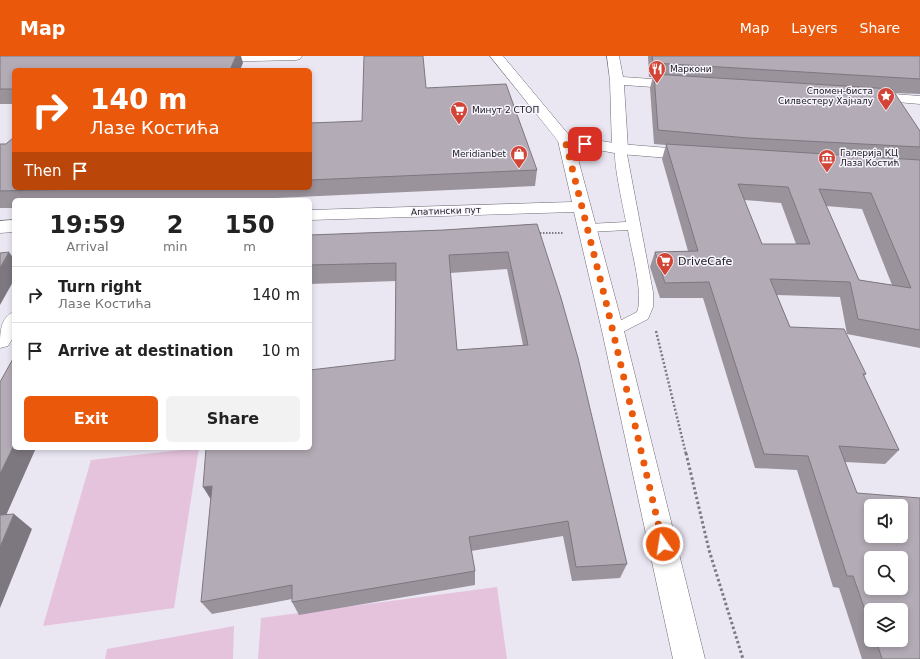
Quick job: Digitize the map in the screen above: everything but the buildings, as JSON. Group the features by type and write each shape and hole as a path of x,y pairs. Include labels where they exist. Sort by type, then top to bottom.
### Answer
{"main road":[{"path":"200,58 296,56"},
{"path":"496,56 565,140 589,230 689,659"},
{"path":"613,56 617,81 620,149"},
{"path":"617,81 696,86"},
{"path":"856,96 920,100"},
{"path":"565,140 620,149 711,156"},
{"name":"Апатински пут","path":"312,215 582,206"},
{"path":"0,227 12,226"},
{"path":"0,340 12,322"}],"lane":[{"path":"613,331 643,316 646,307 646,292 620,149"},
{"path":"589,230 633,226"}],"path":[{"path":"533,233 589,230"},
{"path":"646,292 709,550 743,659"}],"shaded area":[{"path":"181,450 199,450 174,608 43,626 91,460"},
{"path":"497,587 507,659 258,659 261,618"},
{"path":"234,626 233,659 105,659 107,649"}],"place":[{"name":"Маркони","path":"657,84"},
{"name":"Спомен-биста Силвестеру Хајналу","path":"886,111"},
{"name":"Минут 2 СТОП","path":"459,125"},
{"name":"Meridianbet","path":"519,169"},
{"name":"Галерија КЦ Лаза Костић","path":"827,173"},
{"name":"DriveCafe","path":"665,276"}],"route":[{"path":"585,144 565,140 606,302 663,544"}]}
